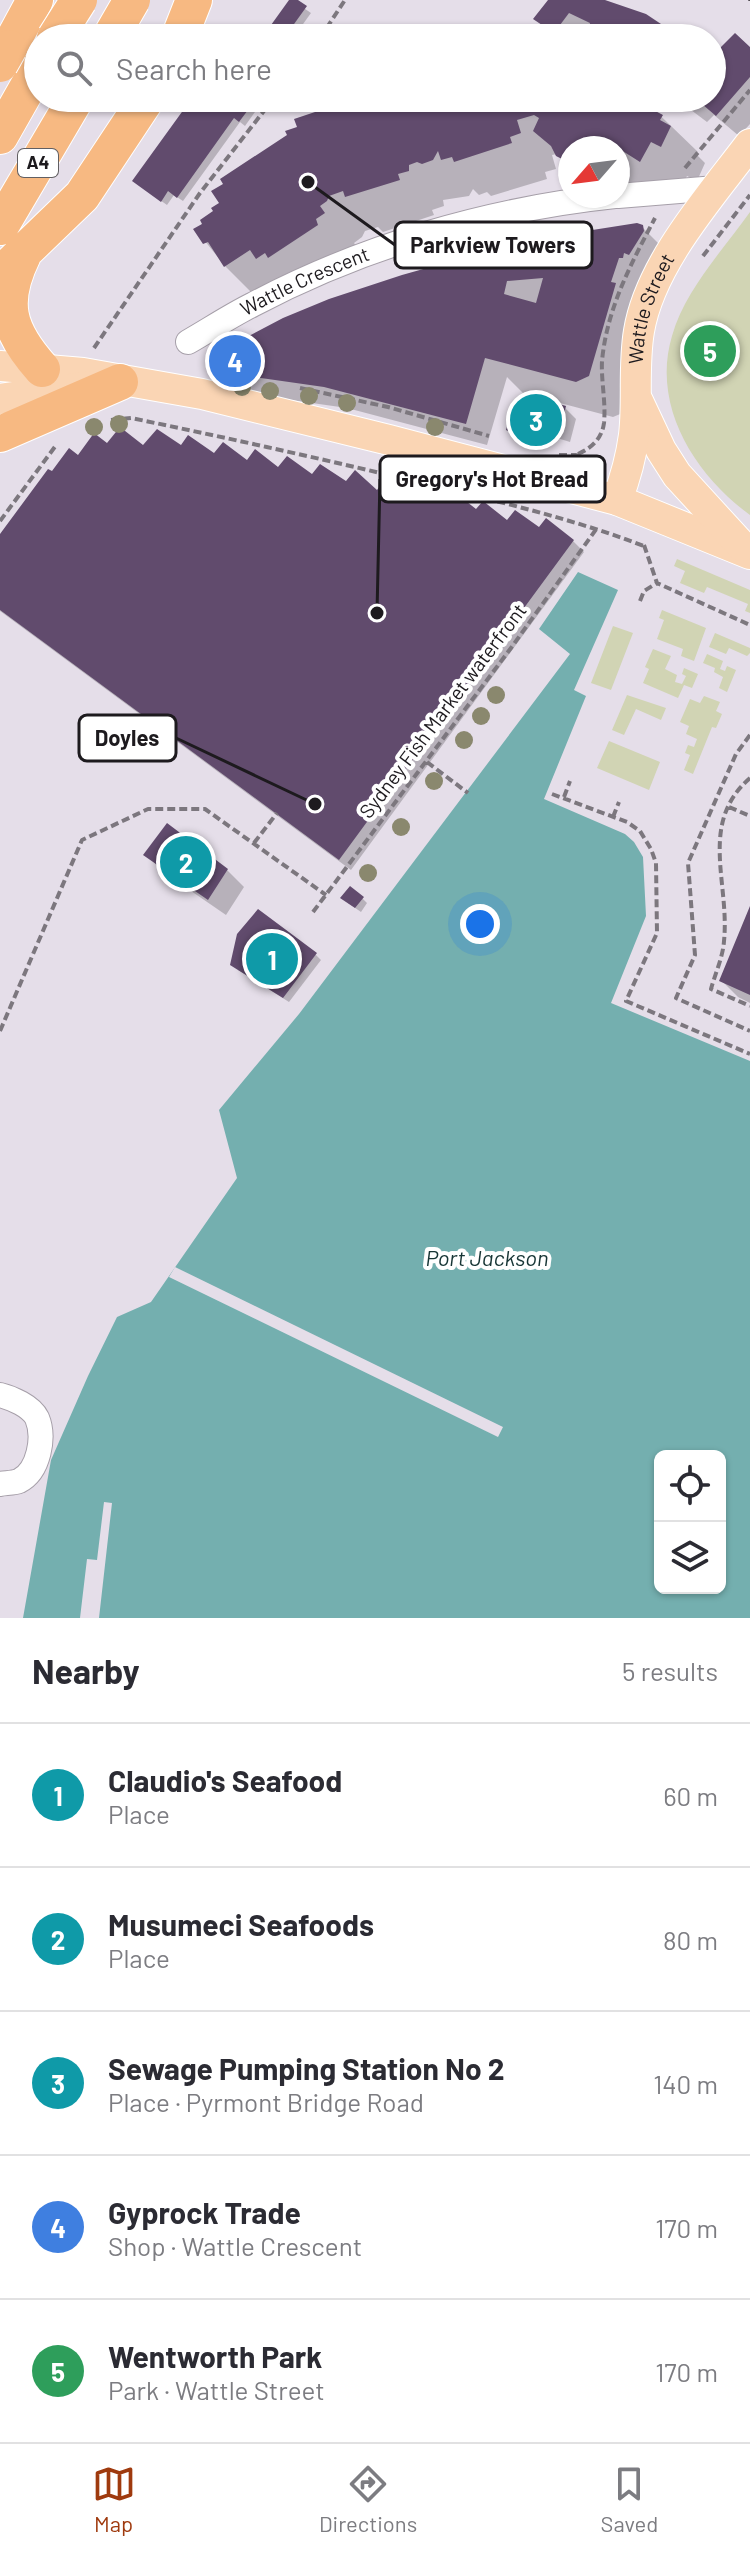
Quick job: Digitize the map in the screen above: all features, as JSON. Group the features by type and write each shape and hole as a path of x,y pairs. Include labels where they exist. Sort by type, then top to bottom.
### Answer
{"highway":[{"path":"0,64 35,0"},
{"path":"64,24 79,0"},
{"path":"118,24 132,0"},
{"path":"185,24 194,0"},
{"path":"0,136 24,94"},
{"name":"A4","path":"8,252 70,112"},
{"path":"42,369 9,327 4,295 9,274 8,252 82,196 138,112"},
{"path":"0,434 120,382"}],"main road":[{"name":"Wattle Street","path":"617,500 631,449 638,340 645,304 665,264 750,144"},
{"path":"0,366 83,373 120,382 202,394 617,500 749,553"},
{"path":"0,399 120,382"},
{"path":"635,395 661,450 677,475 749,553"}],"street":[{"name":"Wattle Crescent","path":"630,195 716,188"},
{"name":"Wattle Crescent","path":"188,342 252,304 341,263 428,233 510,213 558,205"},
{"path":"0,1395 15,1399 36,1417 41,1440 34,1466 20,1481 0,1484"}],"path":[{"path":"329,24 345,0"},
{"path":"670,190 690,160 750,90"},
{"path":"88,356 200,193 263,112"},
{"path":"697,264 750,195"},
{"path":"101,421 131,418 308,454 597,528 645,544 657,583 750,625"},
{"path":"0,521 63,436"},
{"path":"576,455 586,459"},
{"name":"Sydney Fish Market waterfront","path":"313,912 427,762 597,528"},
{"path":"640,601 644,591 657,583"},
{"path":"500,640 511,648"},
{"path":"750,735 736,754 688,863 695,955 676,998 750,1031"},
{"path":"427,762 468,793"},
{"path":"750,778 735,791 718,834 724,942 711,989 750,1006"},
{"path":"564,798 570,781"},
{"path":"552,794 613,817 640,831 656,863 657,933 626,1001 750,1054"},
{"path":"613,817 619,802"},
{"path":"729,807 750,816"},
{"path":"0,1031 82,840 148,809 205,809 326,895"},
{"path":"253,844 277,813"}],"shaded area":[{"path":"750,212 750,515 712,480 682,437 668,388 667,362 672,336 686,303"},
{"path":"677,559 750,590 750,613 745,611 748,604 707,587 704,593 680,583 685,571 674,566"},
{"path":"662,610 706,628 694,661 681,656 683,649 657,639 664,620 659,618"},
{"path":"613,626 633,633 611,690 591,683"},
{"path":"715,633 750,648 750,653 747,656 729,648 726,654 709,647"},
{"path":"653,649 671,656 665,669 677,675 675,682 682,684 686,676 682,674 684,668 698,674 692,688 684,685 678,698 643,683 649,669 645,667"},
{"path":"707,654 723,661 720,669 725,671 727,666 736,670 727,692 719,688 723,677 714,672 715,668 703,663"},
{"path":"627,695 666,708 661,720 636,709 624,735 612,730"},
{"path":"704,696 720,702 716,711 722,714 716,728 712,727 693,774 684,770 690,755 685,753 688,745 694,747 697,739 686,734 689,726 680,722 690,699 700,703"},
{"path":"609,741 660,762 649,790 597,768"}],"water":[{"name":"Port Jackson","path":"578,572 618,590 574,690 586,696 544,799 625,834 643,857 646,916 611,1003 750,1061 750,1618 23,1618 51,1460 88,1376 117,1317 151,1302 237,1178 219,1110 299,1014 570,654 539,629"}],"pier":[{"path":"175,1267 503,1427 498,1437 169,1277"},
{"path":"104,1502 112,1503 99,1618 80,1618 87,1559 97,1560"}],"building":[{"path":"289,0 298,0 307,6 294,24 272,24"},
{"path":"548,0 605,0 646,14 661,24 590,24 569,13 561,24 540,24 533,19"},
{"path":"735,33 750,47 750,77 726,105 726,42"},
{"path":"182,112 246,112 239,122 234,118 177,198 168,191 161,202 132,181"},
{"path":"315,112 657,112 663,115 660,120 671,126 661,147 651,142 640,162 630,156 630,136 558,136 558,157 551,146 533,131 539,118 534,115 517,120 521,133 510,137 512,143 454,162 452,157 441,160 438,151 433,160 409,165 409,171 398,174 400,180 345,197 343,191 329,196 320,206 325,213 316,219 318,225 268,258 265,253 256,259 250,250 224,267 208,242 203,244 193,229 202,224 200,220 219,203 211,191 223,184 220,179 287,135 285,131 297,127 294,119"},
{"path":"637,223 643,225 644,231 629,255 624,253 623,258 619,258 611,282 616,283 589,376 576,382 485,358 466,424 324,387 211,371 213,355 283,318 329,299 498,248 543,240 555,243 556,239 565,241 567,234","holes":["543,278 536,303 504,294 507,281"]},
{"path":"538,398 566,406 559,432 530,423 527,440 506,430 512,410 533,416"},
{"path":"120,427 143,445 157,429 181,445 188,435 214,453 223,442 247,460 255,449 278,467 287,456 312,474 320,464 346,481 355,470 377,490 386,478 411,496 418,485 443,503 453,491 476,509 483,501 507,520 515,510 539,527 546,518 574,540 339,860 0,610 0,534 48,469 52,471 69,448 78,455 94,433 107,443"},
{"path":"167,823 228,869 208,900 143,855"},
{"path":"350,886 364,897 355,908 340,898"},
{"path":"750,906 750,995 719,981"},
{"path":"258,909 317,953 283,998 230,965 237,934"}],"place":[{"name":"Parkview Towers","path":"308,182"},
{"name":"Wentworth Park","path":"710,351"},
{"name":"Gyprock Trade","path":"235,361"},
{"name":"Sewage Pumping Station No 2","path":"536,420"},
{"name":"Gregory's Hot Bread","path":"377,613"},
{"name":"Doyles","path":"315,804"},
{"name":"Musumeci Seafoods","path":"186,862"},
{"name":"Claudio's Seafood","path":"272,959"}]}
